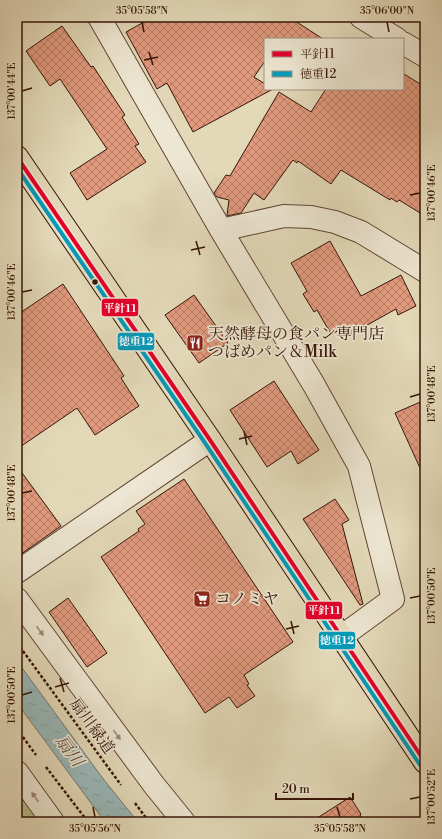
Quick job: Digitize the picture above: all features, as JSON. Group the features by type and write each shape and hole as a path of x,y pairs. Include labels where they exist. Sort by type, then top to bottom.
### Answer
{"main road":[{"path":"17,157 210,440 425,762"}],"street":[{"path":"99,17 221,230 314,385 359,466 393,599 341,637"},
{"path":"361,17 395,38"},
{"path":"404,44 425,56"},
{"path":"221,230 284,216 311,217 329,220 361,232 425,272"},
{"path":"17,572 210,440"},
{"path":"17,599 154,785 184,822"},
{"path":"17,772 53,822"}],"path":[{"name":"扇川緑道","path":"17,644 123,787"},
{"path":"17,729 40,759"},
{"path":"44,764 88,822"},
{"path":"132,800 149,822"}],"green space":[{"path":"17,790 40,822 17,822"}],"water":[{"name":"扇川","path":"17,661 104,780 138,822 105,822 17,703"}],"building":[{"path":"153,17 289,17 321,38 264,38 264,62 254,77 264,83 264,90 271,90 193,132 167,83 157,89 126,32"},
{"path":"62,26 91,67 93,66 125,115 122,117 139,144 135,146 146,162 87,200 70,173 107,149 60,79 50,86 26,51"},
{"path":"404,74 425,87 425,216 399,200 397,202 391,198 390,200 341,170 331,184 298,161 297,163 293,160 264,200 254,193 241,213 227,216 229,200 217,197 214,193 226,175 230,176 279,92 311,112 325,90 404,90"},
{"path":"330,241 361,296 401,275 416,306 398,315 396,309 342,339 338,331 331,334 317,310 314,312 303,294 307,291 291,263"},
{"path":"63,284 124,376 121,378 139,406 95,435 77,408 17,449 17,315"},
{"path":"194,295 228,343 199,363 165,315"},
{"path":"274,381 319,450 298,464 291,451 267,467 230,410"},
{"path":"425,400 425,479 395,413"},
{"path":"17,466 61,526 17,557"},
{"path":"184,479 293,642 244,675 249,684 247,685 255,696 237,708 229,697 205,713 101,557 139,531 138,529 145,524 136,511"},
{"path":"335,499 349,520 342,524 363,604 360,605 303,519"},
{"path":"68,598 107,653 87,667 49,612"},
{"path":"350,797 361,814 360,815 364,822 311,822"}],"transit line":[{"name":"平針11","path":"17,157 210,440 425,762"},
{"name":"徳重12","path":"17,168 205,443 420,765"}],"place":[{"name":"天然酵母の食パン専門店 つばめパン＆Milk","path":"195,343"},
{"name":"コノミヤ","path":"202,599"}]}
